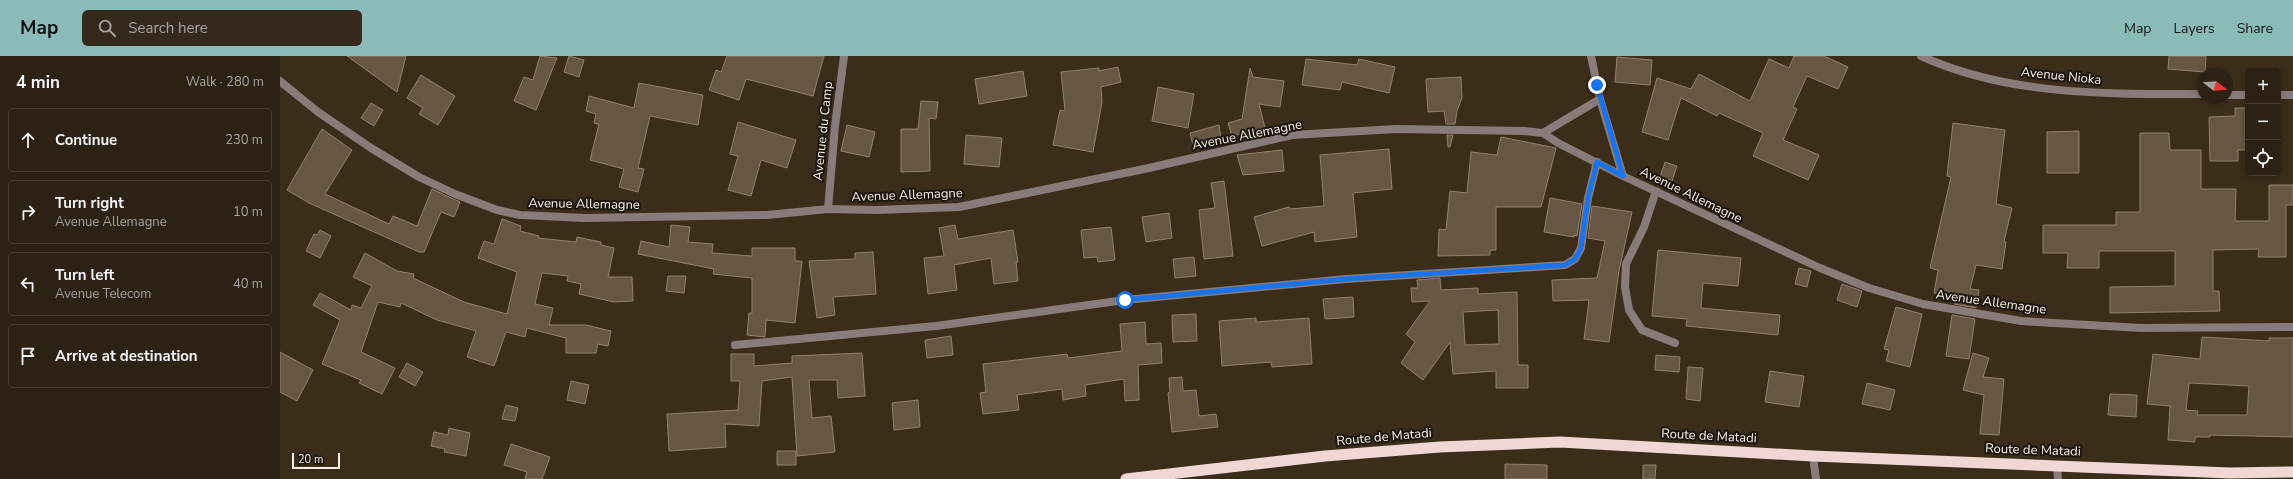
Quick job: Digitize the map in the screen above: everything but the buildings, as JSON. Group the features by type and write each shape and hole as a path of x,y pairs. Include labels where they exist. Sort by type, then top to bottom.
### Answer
{"highway":[{"name":"Route de Matadi","path":"1126,479 1325,456 1440,447 1560,442 1813,456 2230,473 2293,472"}],"street":[{"name":"Avenue du Camp","path":"828,209 835,126 844,56"},
{"path":"1591,56 1600,99 1623,176"},
{"name":"Avenue Nioka","path":"1921,56 1944,66 1998,81 2040,88 2110,94 2197,94"},
{"name":"Avenue Allemagne","path":"280,81 318,112 371,148 419,177 497,210 520,215 585,218 767,215 828,209 877,210 959,207 1149,168 1292,135 1396,130 1543,133 1558,143 1623,176 1820,268 1870,288 1923,304 2028,322 2141,328 2293,327"},
{"path":"2233,95 2245,95"},
{"path":"2281,95 2293,95"},
{"path":"1543,133 1600,99"},
{"path":"735,345 936,326 1156,297 1346,279 1565,265 1575,259 1581,248 1588,198 1597,162"},
{"path":"1656,191 1644,227 1626,264 1625,287 1629,310 1642,330 1675,343"},
{"path":"1813,456 1816,479"},
{"path":"2057,465 2058,479"}],"route":[{"path":"1125,300 1346,279 1565,265 1575,259 1581,248 1588,198 1597,162 1623,176 1597,85"}]}
